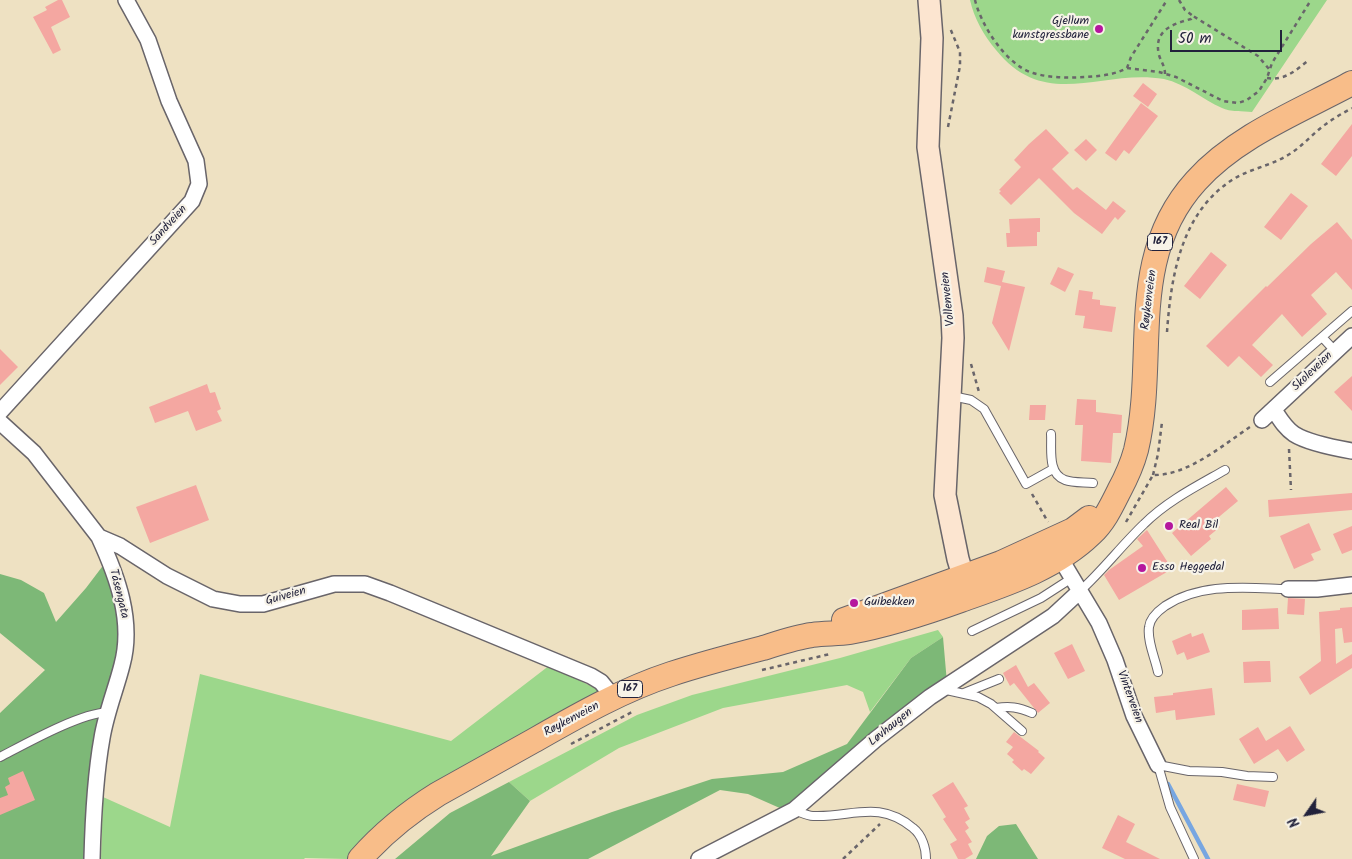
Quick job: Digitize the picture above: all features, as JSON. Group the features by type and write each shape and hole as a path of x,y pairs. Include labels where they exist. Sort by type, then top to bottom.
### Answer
{"main road":[{"name":"Vollenveien","path":"929,0 932,38 928,147 951,303 952,338 945,495 958,559 966,587"},
{"name":"Røykenveien","path":"360,859 397,823 431,798 570,720 653,680 693,666 811,635 848,632 926,612 966,587 1023,577 1053,541 1082,542 1107,516 1130,468 1139,436 1147,304 1152,272 1159,244 1176,206 1196,180 1227,153 1254,135 1352,83"}],"street":[{"name":"Sandveien","path":"0,412 192,201 199,184 196,162 169,101 148,40 126,0"},
{"name":"Skoleveien","path":"1352,336 1268,415 1283,423 1295,435 1324,445 1352,451"},
{"name":"Guiveien","path":"0,422 34,452 99,537 120,546 167,576 213,599 240,604 263,604 334,584 365,584 591,676 601,682 614,698"},
{"name":"Tåsengata","path":"92,859 95,802 102,738 123,663 127,635 125,617 114,569 99,537"},
{"name":"Vinterveien","path":"1053,541 1072,578 1099,623 1115,660 1134,716 1158,765"},
{"path":"1288,589 1317,589 1352,585"},
{"name":"Løvhaugen","path":"699,859 794,810 876,739 942,689 1053,616 1080,591"}],"lane":[{"path":"1270,382 1352,311"},
{"path":"1322,337 1335,351"},
{"path":"950,395 971,400 984,409 1026,484 1053,469"},
{"path":"1051,434 1053,469 1056,474 1064,480 1092,483"},
{"path":"1080,591 1099,574 1156,513 1180,496 1225,470"},
{"path":"972,631 1041,598 1072,578"},
{"path":"1158,672 1151,646 1149,625 1157,612 1180,596 1204,590 1288,589"},
{"path":"963,693 999,679"},
{"path":"942,689 978,697 996,708 1022,731"},
{"path":"996,708 1010,706 1032,713"},
{"path":"0,757 55,730 90,716 108,712"},
{"path":"1158,765 1189,771 1273,777"},
{"name":"Vinterveien","path":"1158,765 1170,807 1194,859"},
{"path":"794,810 812,816 863,812 891,814 902,819 919,833 926,852 926,859"}],"path":[{"path":"974,0 988,31 1000,48 1016,63 1031,73 1050,77 1070,78 1117,73 1127,68 1176,77 1223,101 1238,103 1247,100 1259,90 1267,78 1268,69 1310,0"},
{"path":"1127,68 1131,57 1167,0"},
{"path":"1179,0 1185,10 1258,56 1268,69"},
{"path":"1164,74 1165,66 1160,58 1158,48 1161,37 1166,29 1174,23 1191,19 1193,16"},
{"path":"947,136 960,66 960,52 948,22"},
{"path":"1267,78 1276,80 1292,74 1309,60"},
{"path":"1167,339 1172,284 1177,259 1184,239 1204,207 1215,194 1232,180 1289,154 1326,124 1352,108"},
{"path":"971,360 984,409"},
{"path":"1153,475 1158,454 1162,414"},
{"path":"1290,461 1291,490"},
{"path":"1026,484 1053,541"},
{"path":"566,746 636,710"},
{"path":"843,859 891,814"}],"green space":[{"path":"970,0 1327,0 1252,112 1225,109 1180,84 1164,79 1141,77 1076,84 1055,84 1035,79 1015,69 996,50 980,27"},
{"path":"108,559 125,640 102,752 95,859 0,859 0,713 45,670 0,633 0,574 21,580 44,593 56,622"},
{"path":"938,630 943,637 911,658 870,712 863,692 847,685 723,708 619,748 530,801 509,782 637,715 692,695 840,658"},
{"path":"943,637 947,683 873,737 782,809 748,794 720,790 588,859 395,859 450,813 509,782 530,801 491,856 612,812 712,779 783,772 847,744 911,658"},
{"path":"550,665 602,692 371,833 347,859 101,859 103,797 170,827 200,674 451,741"},
{"path":"1016,824 1038,859 976,859 987,836 999,826"}],"building":[{"path":"58,0 62,0 70,17 51,27 61,50 53,54 33,17 47,10 45,7"},
{"path":"1143,83 1157,94 1148,107 1133,96"},
{"path":"1141,103 1158,116 1129,154 1124,150 1116,161 1105,153"},
{"path":"1352,124 1352,156 1336,176 1321,164"},
{"path":"1046,129 1069,153 1052,169 1073,190 1077,187 1106,210 1113,201 1126,211 1118,220 1115,217 1102,234 1074,213 1039,178 1011,205 999,193 1001,191 999,190 1021,167 1014,160"},
{"path":"1086,139 1097,150 1086,161 1074,150"},
{"path":"1291,193 1308,206 1281,240 1264,227"},
{"path":"1040,218 1037,246 1007,247 1006,233 1010,233 1009,219"},
{"path":"1337,222 1352,240 1352,290 1336,272 1311,295 1327,314 1302,337 1282,314 1252,345 1273,365 1261,377 1239,356 1228,367 1206,346 1266,286"},
{"path":"1211,252 1227,265 1200,299 1184,286"},
{"path":"987,267 1005,271 1002,282 1025,287 1009,351 992,323 1001,286 984,282"},
{"path":"1058,267 1074,274 1065,292 1050,284"},
{"path":"1079,290 1093,292 1092,299 1100,300 1100,305 1116,307 1112,332 1083,328 1085,316 1075,315"},
{"path":"0,349 18,367 0,385"},
{"path":"1352,376 1352,411 1334,392"},
{"path":"207,384 210,393 215,392 221,409 217,411 222,421 196,431 188,411 155,423 149,407"},
{"path":"1077,399 1096,400 1096,412 1122,415 1121,433 1113,433 1111,463 1081,461 1083,425 1075,425"},
{"path":"1030,405 1046,405 1045,420 1029,420"},
{"path":"196,485 209,520 150,543 136,507"},
{"path":"1226,487 1238,501 1214,521 1220,527 1209,536 1211,539 1191,556 1172,533"},
{"path":"1352,493 1352,510 1269,517 1268,500"},
{"path":"1309,523 1321,550 1311,554 1314,560 1294,569 1280,536"},
{"path":"1352,526 1352,550 1342,554 1333,534"},
{"path":"1147,530 1172,569 1119,600 1104,575 1143,546 1137,539"},
{"path":"1288,598 1305,599 1304,615 1287,614"},
{"path":"1352,607 1352,642 1344,643 1342,628 1335,629 1336,664 1352,654 1352,668 1310,695 1299,677 1321,661 1319,612"},
{"path":"1278,608 1279,629 1242,630 1242,610"},
{"path":"1191,633 1192,637 1203,633 1210,652 1187,660 1184,652 1177,655 1172,641"},
{"path":"1072,644 1085,671 1068,679 1054,653"},
{"path":"1270,661 1271,682 1244,683 1243,662"},
{"path":"1016,665 1028,687 1034,683 1050,703 1038,713 1014,683 1010,686 1003,673"},
{"path":"1212,688 1215,715 1176,720 1175,710 1156,713 1154,697"},
{"path":"1290,726 1305,750 1287,762 1278,749 1254,764 1239,739 1258,727 1266,741"},
{"path":"1014,732 1039,751 1045,758 1031,774 1024,769 1022,771 1012,762 1014,760 1007,754 1013,747 1006,742"},
{"path":"23,771 35,800 0,815 0,798 8,795 5,787 10,784 8,778"},
{"path":"953,782 968,806 964,808 970,819 965,822 969,828 965,831 972,842 968,844 973,854 965,859 958,859 950,844 957,840 943,819 946,817 932,795"},
{"path":"1237,784 1269,791 1265,807 1233,800"},
{"path":"1118,815 1135,824 1126,842 1160,859 1125,859 1102,848"}],"waterway":[{"name":"Guibekken","path":"1168,784 1208,859"}],"place":[{"name":"Gjellum kunstgressbane","path":"1099,29"},
{"name":"Real Bil","path":"1169,526"},
{"name":"Esso Heggedal","path":"1142,568"},
{"name":"Guibekken","path":"854,603"}]}
